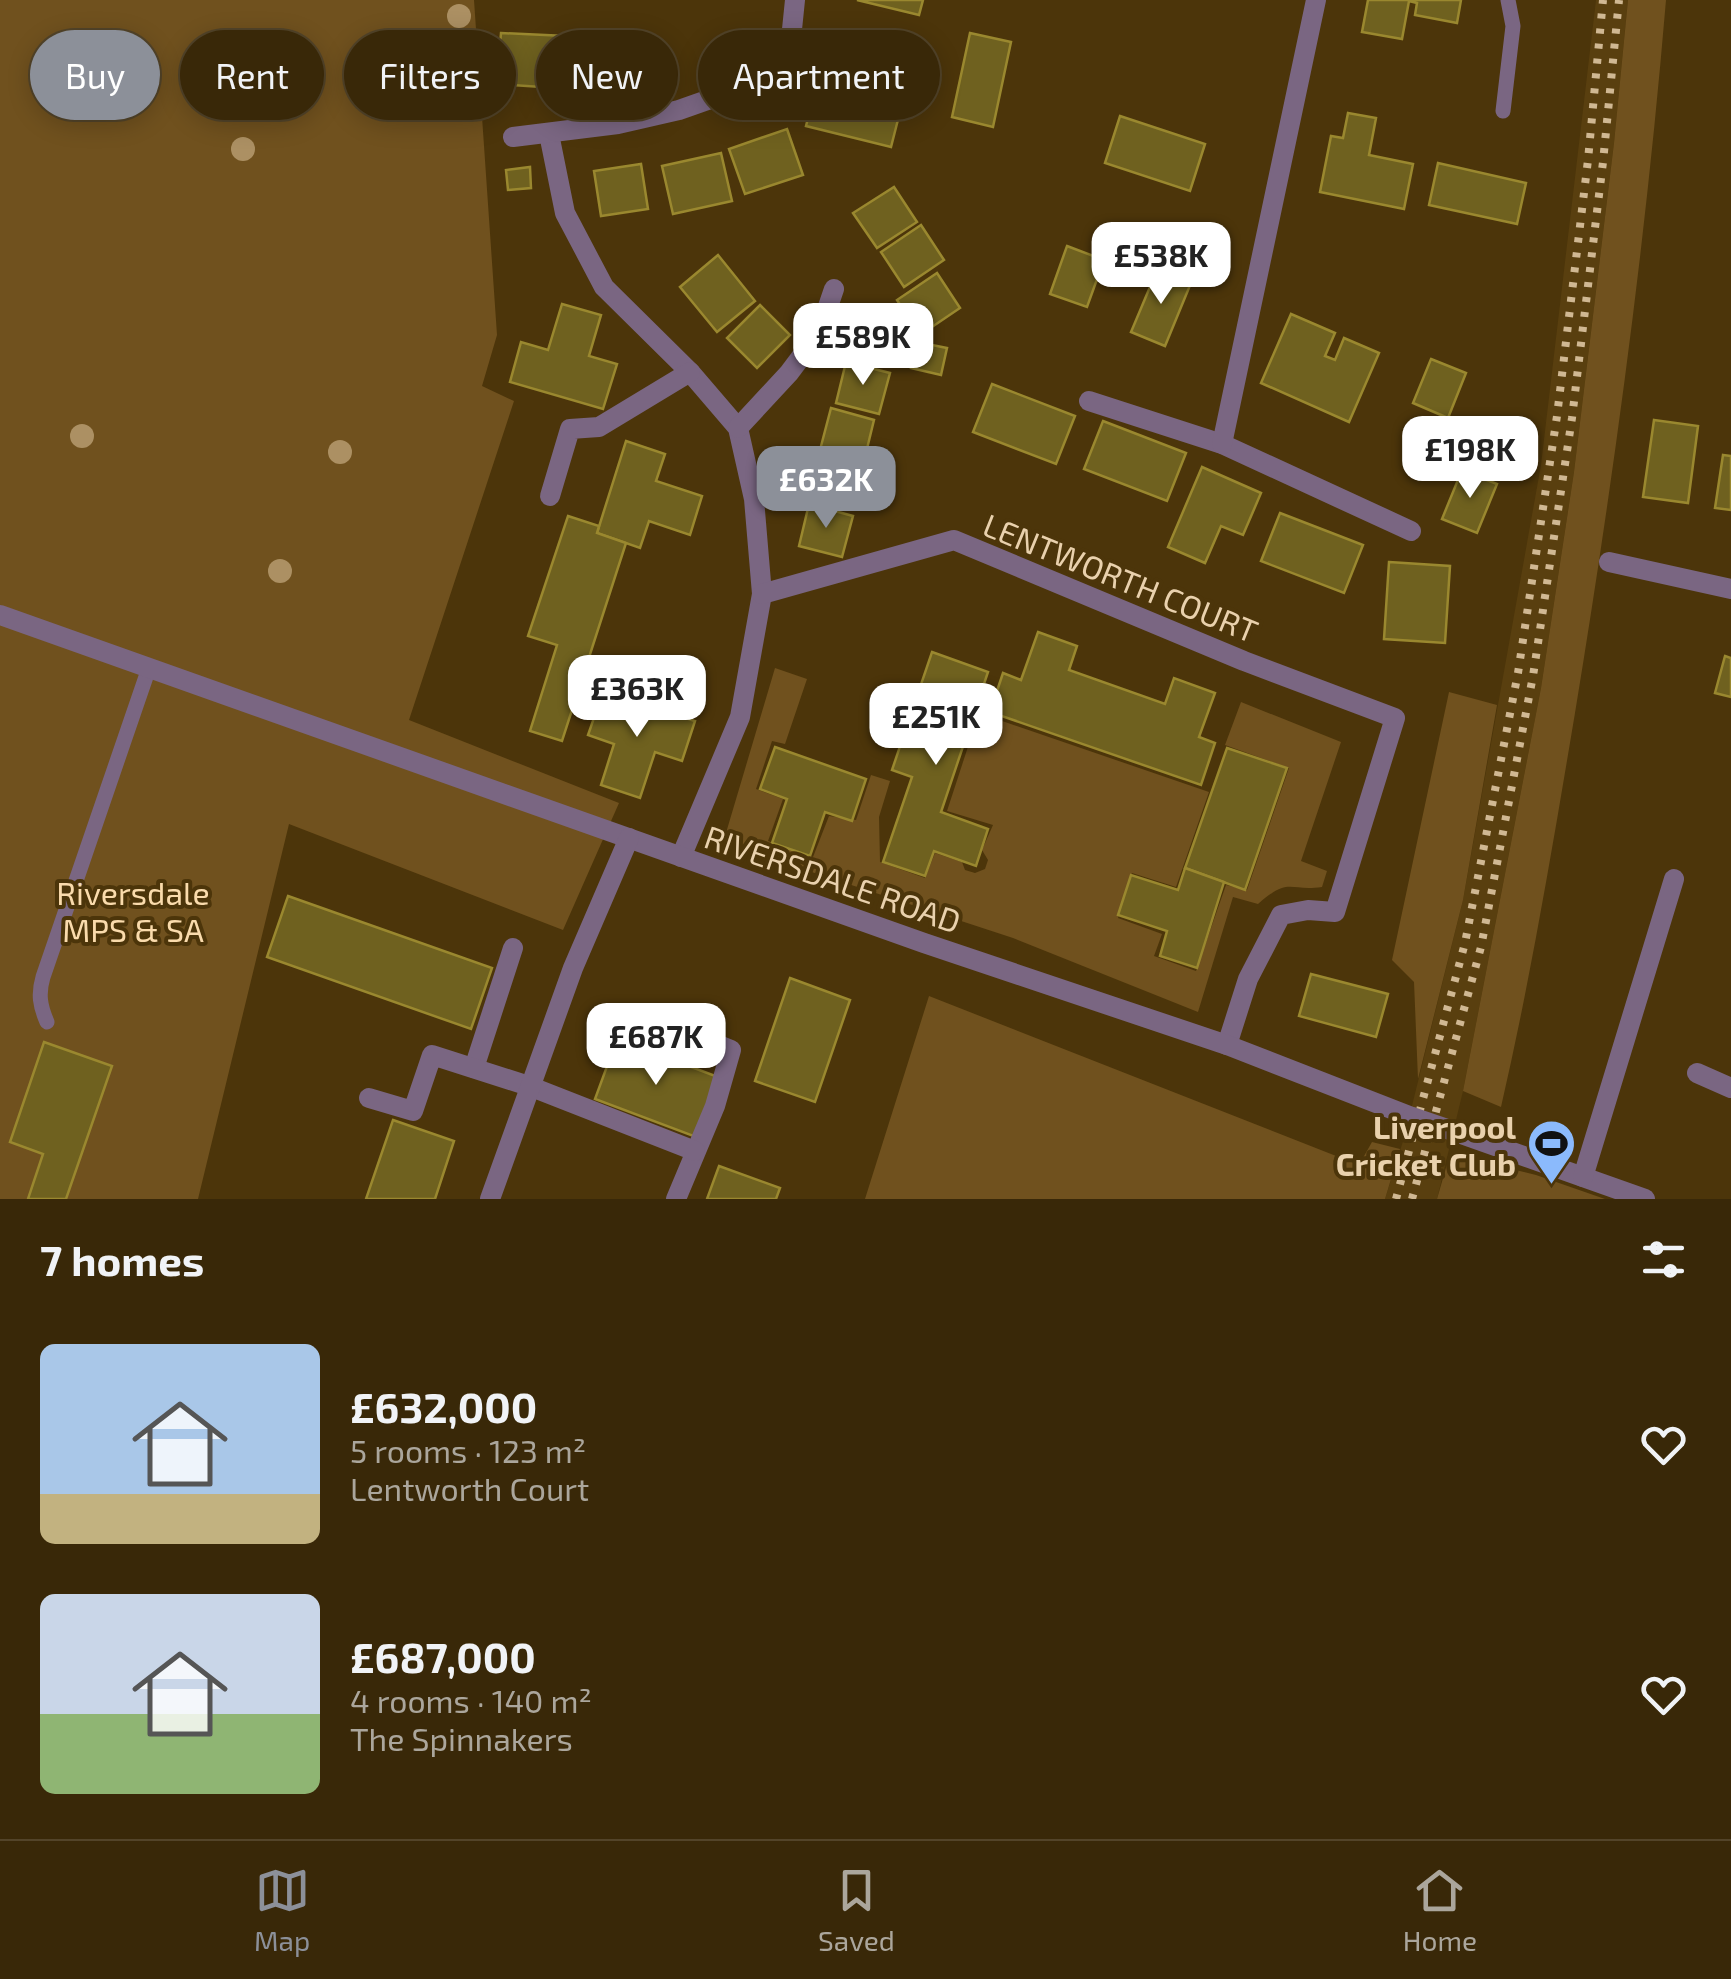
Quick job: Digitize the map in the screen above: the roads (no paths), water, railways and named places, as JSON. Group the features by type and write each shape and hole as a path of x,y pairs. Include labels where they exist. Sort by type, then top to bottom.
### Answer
{"street":[{"path":"792,30 794,0"},
{"path":"1222,444 1316,0"},
{"path":"513,138 618,124 698,104"},
{"path":"549,134 565,213 604,287 690,372 738,428 754,498 762,594 740,717 681,856"},
{"path":"738,428 790,373 819,333 834,290"},
{"path":"550,496 570,429 599,427 690,372"},
{"path":"1089,400 1222,444 1410,531"},
{"name":"LENTWORTH COURT","path":"762,594 954,540 1244,661 1395,718 1335,912 1308,910 1281,915 1248,979 1227,1045"},
{"path":"1609,562 1731,589"},
{"name":"RIVERSDALE ROAD","path":"0,615 924,943 1227,1045 1645,1199"},
{"path":"490,1199 573,968 629,838"},
{"path":"1583,1177 1674,879"},
{"path":"474,1068 513,948"},
{"path":"647,1016 731,1050 716,1106 676,1199"},
{"path":"370,1098 413,1111 432,1055 529,1086 695,1151"},
{"path":"1697,1073 1731,1088"}],"lane":[{"path":"1502,111 1513,26 1508,0"},
{"path":"47,1022 39,992 43,977 150,668"}],"railway":[{"path":"1396,1199 1465,943 1518,673 1557,416 1603,0"},
{"path":"1412,1199 1481,947 1533,676 1572,418 1619,0"}],"place":[{"name":"Liverpool Cricket Club","path":"1551,1186"}],"park label":[{"name":"Riversdale MPS & SA","path":"133,910"}]}
